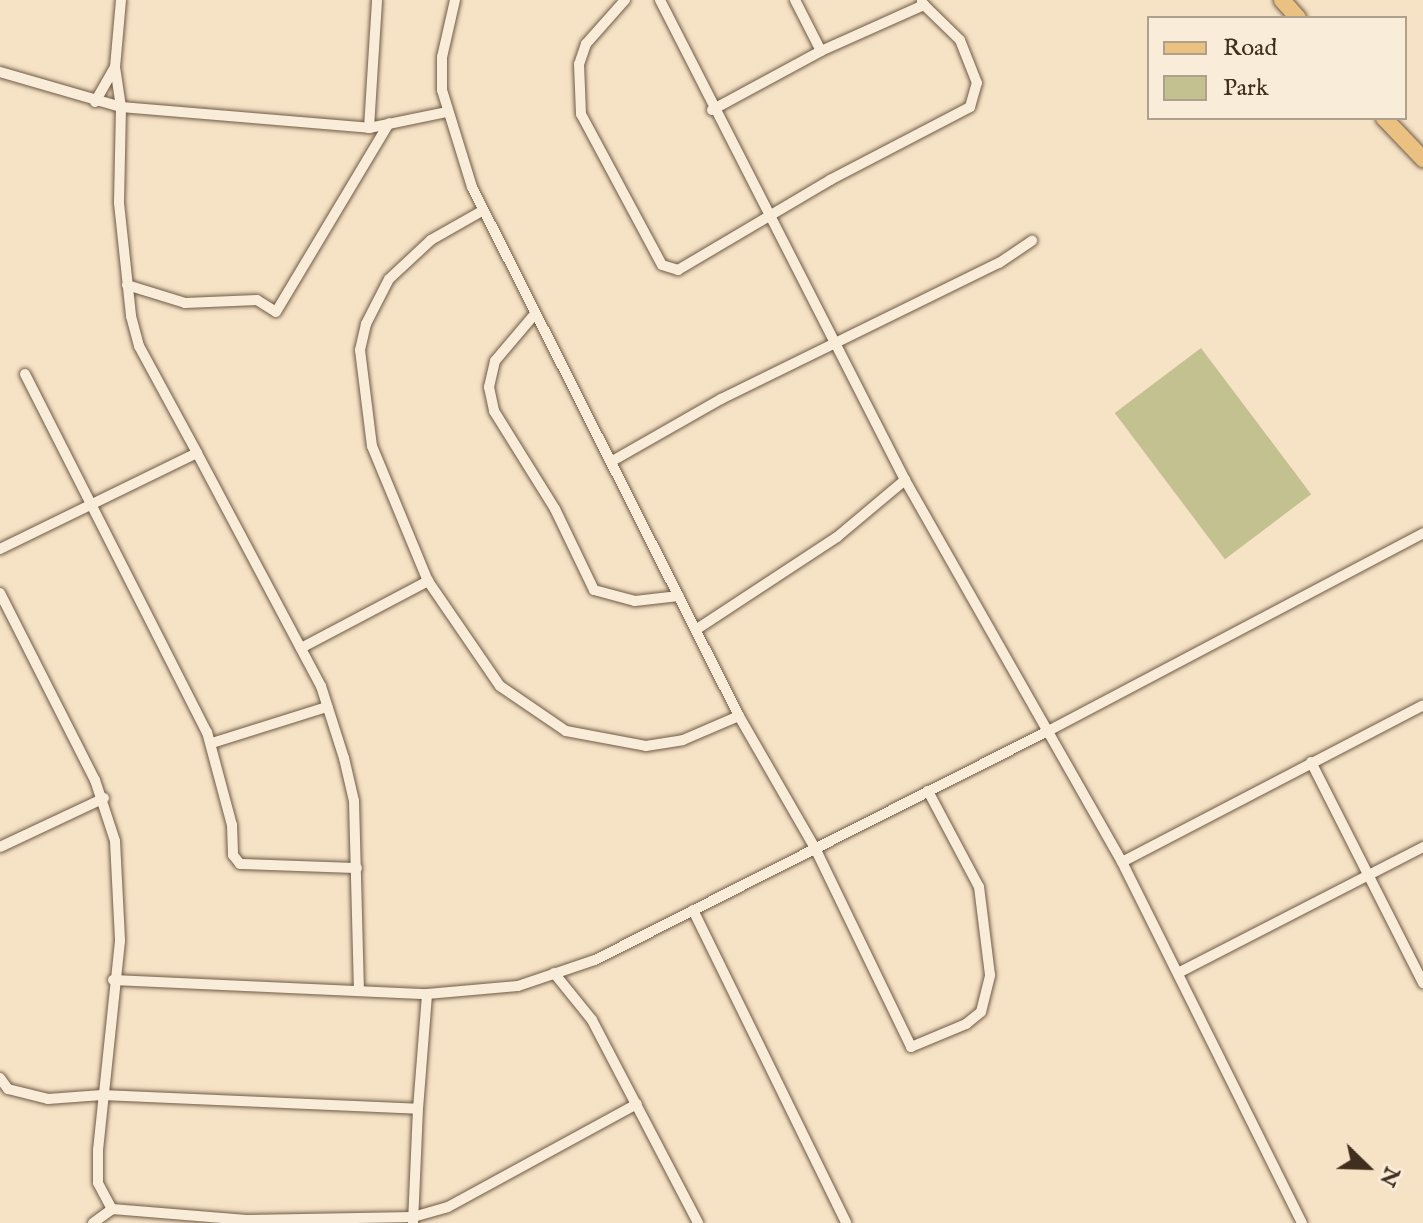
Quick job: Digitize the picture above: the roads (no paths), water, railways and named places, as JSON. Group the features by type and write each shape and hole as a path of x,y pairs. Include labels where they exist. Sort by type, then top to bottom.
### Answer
{"main road":[{"path":"1282,0 1296,16"},
{"path":"1386,120 1423,159"}],"street":[{"path":"121,0 115,67 121,107 119,203 127,285 139,346 301,648 327,707 354,801 359,990"},
{"path":"369,128 377,0"},
{"path":"455,0 442,57 447,112 482,211 534,315 614,460 739,716 815,848 908,1045 966,1024 987,1003 991,953 987,923 968,860 928,791"},
{"path":"625,0 586,44 579,64 581,114 662,265 678,270 768,217 970,107 977,83 960,40 923,3 821,51 712,110"},
{"path":"660,0 712,110 905,480 1050,730 1088,809 1122,862 1302,1223"},
{"path":"795,0 821,51"},
{"path":"95,102 115,67"},
{"path":"0,72 95,102 121,107 369,128 447,112"},
{"path":"127,285 185,303 257,300 276,312 389,123"},
{"path":"482,211 431,240 389,279 366,324 360,350 372,446 428,581 500,686 566,731 646,746 683,740 739,716"},
{"path":"614,460 833,343 999,263 1032,241"},
{"path":"534,315 495,361 489,387 494,411 555,509 594,590 635,601 679,596"},
{"path":"25,374 212,743 233,855 240,864 357,868"},
{"path":"0,549 197,453"},
{"path":"697,629 837,537 905,480"},
{"path":"113,980 427,994 518,986 595,960 1050,730 1423,533"},
{"path":"301,648 428,581"},
{"path":"0,593 104,798 119,869 120,941 113,980 102,1095 98,1183 109,1216"},
{"path":"1122,862 1423,705"},
{"path":"212,743 327,707"},
{"path":"1311,762 1423,983"},
{"path":"0,847 104,798"},
{"path":"1178,973 1367,871 1423,847"},
{"path":"693,910 846,1223"},
{"path":"554,973 592,1020 698,1223"},
{"path":"413,1220 427,994"},
{"path":"0,1078 8,1089 48,1099 102,1095 418,1109"},
{"path":"93,1223 109,1216 413,1220 637,1104"},
{"path":"433,1212 441,1223"}]}
